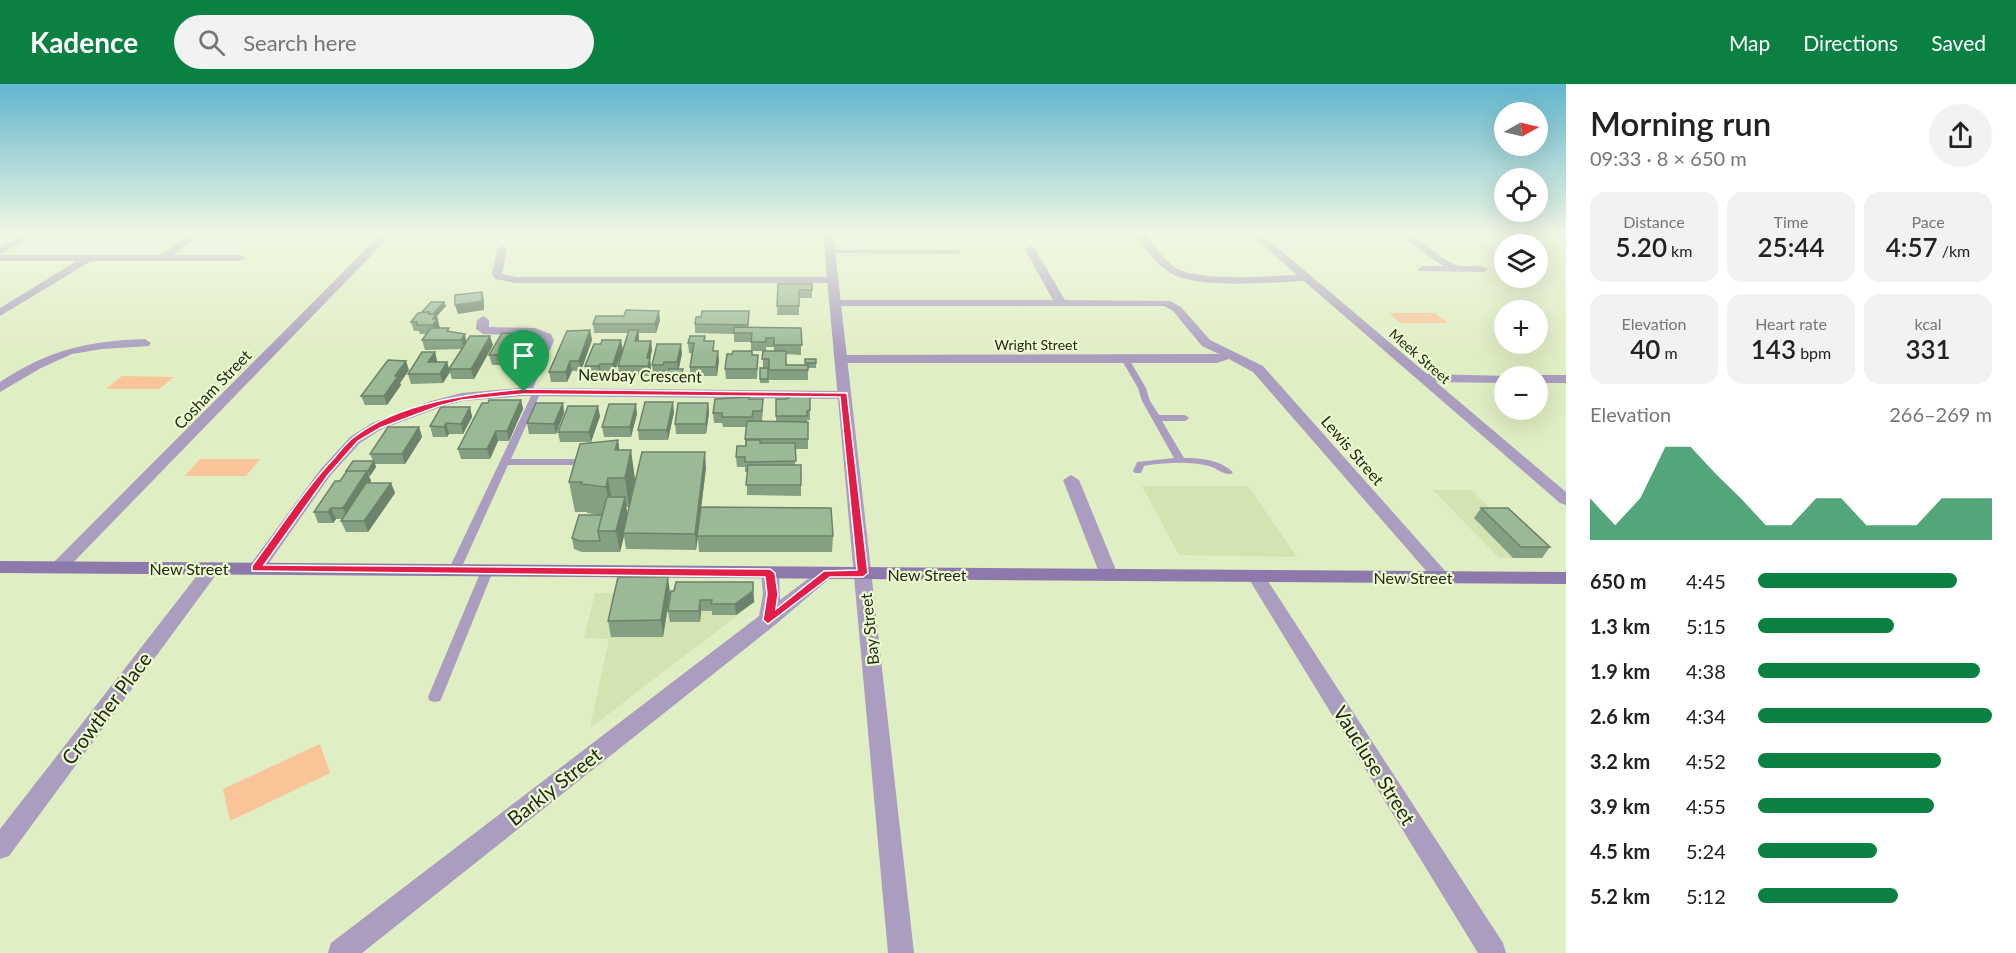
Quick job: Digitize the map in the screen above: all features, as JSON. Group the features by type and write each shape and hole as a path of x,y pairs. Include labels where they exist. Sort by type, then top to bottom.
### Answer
{"main road":[{"name":"New Street","path":"0,567 1566,578"}],"street":[{"path":"0,313 65,274"},
{"name":"Cosham Street","path":"59,567 348,274"},
{"path":"497,274 499,277 516,280 832,280"},
{"name":"Bay Street","path":"832,274 901,953"},
{"path":"1044,274 1061,303"},
{"path":"1182,274 1203,278 1307,278"},
{"name":"Meek Street","path":"1302,274 1566,500"},
{"name":"Lewis Street","path":"835,303 1166,303 1177,309 1206,344 1258,369 1441,577"},
{"path":"483,320 482,329 487,331 535,332 547,337 548,341 530,392"},
{"path":"0,388 51,356 98,345 145,343"},
{"name":"Wright Street","path":"841,359 1217,359 1231,355"},
{"path":"1423,378 1494,379"},
{"path":"1548,379 1566,379"},
{"name":"Newbay Crescent","path":"256,569 325,473 355,440 377,426 436,404 462,397 530,392 844,394"},
{"path":"1071,480 1109,575"},
{"name":"Crowther Place","path":"0,848 213,568"},
{"path":"768,620 772,594 770,573"},
{"name":"Barkly Street","path":"341,953 827,573"},
{"name":"Vaucluse Street","path":"1256,576 1493,953"}],"lane":[{"path":"1125,359 1142,388 1146,401 1181,461"},
{"path":"454,571 504,462 530,392"},
{"path":"1156,418 1185,418"},
{"path":"1138,471 1140,464 1148,462 1181,461 1219,465 1228,472"},
{"path":"504,462 598,462"},
{"path":"435,698 487,571"}],"shaded area":[{"path":"1389,313 1435,313 1448,323 1400,323"},
{"path":"122,376 174,377 159,389 106,389"},
{"path":"200,459 260,459 246,476 185,476"},
{"path":"1142,486 1248,486 1297,557 1179,555"},
{"path":"1433,490 1471,490 1542,558 1499,558"},
{"path":"755,592 755,602 590,728 609,639 584,638 595,593"},
{"path":"320,744 330,773 230,821 223,789"}],"building":[{"path":"778,284 812,284 812,290 799,290 799,306 777,306"},
{"path":"482,292 482,301 455,305 455,295"},
{"path":"431,302 444,302 433,314 422,312"},
{"path":"626,310 659,311 655,324 593,324 596,316 624,316"},
{"path":"702,311 749,311 748,325 695,324 696,317 701,317"},
{"path":"429,312 428,314 436,314 433,319 437,319 433,325 417,325 417,322 411,322 418,313"},
{"path":"734,327 801,328 802,345 774,345 774,338 766,338 766,342 751,342 752,333 734,333"},
{"path":"431,328 449,328 447,331 465,334 461,340 422,340"},
{"path":"590,330 579,361 570,361 566,372 549,372 567,331"},
{"path":"629,330 638,330 635,341 651,341 647,358 650,358 648,366 618,366"},
{"path":"502,333 527,334 523,341 518,341 510,355 489,355"},
{"path":"470,336 490,336 471,369 449,369"},
{"path":"690,336 705,336 704,341 714,341 713,351 718,351 716,367 690,367 694,343 688,343"},
{"path":"602,340 621,340 613,364 585,366 594,344 601,344"},
{"path":"657,344 681,344 677,362 652,365"},
{"path":"733,351 752,351 752,355 758,355 757,369 725,369 727,354 732,354"},
{"path":"763,351 786,351 786,365 808,365 808,370 769,370 769,359 762,359"},
{"path":"422,352 435,352 428,362 447,362 440,374 408,374"},
{"path":"805,359 816,359 816,363 805,363"},
{"path":"388,360 406,361 384,396 361,396"},
{"path":"760,368 768,368 768,379 760,379"},
{"path":"669,369 683,369 681,376 667,376"},
{"path":"792,396 810,396 810,410 807,411 807,416 776,416 776,399 786,399"},
{"path":"749,397 749,399 763,399 762,411 753,411 752,417 722,417 722,413 713,413 715,399"},
{"path":"489,400 521,400 507,431 496,431 487,449 458,449 482,403 488,403"},
{"path":"645,402 673,402 667,430 638,430"},
{"path":"536,403 563,403 554,424 527,423"},
{"path":"678,403 708,403 706,424 675,424"},
{"path":"609,404 636,404 630,427 602,427"},
{"path":"568,406 598,406 589,432 558,432"},
{"path":"441,407 470,407 461,424 446,423 444,427 430,426"},
{"path":"747,421 808,422 808,439 745,439"},
{"path":"388,427 419,427 402,454 370,454"},
{"path":"618,440 615,450 631,450 625,478 608,478 606,487 569,482 580,444"},
{"path":"746,440 760,440 760,443 795,443 796,461 745,462 745,457 736,457 737,446 746,446"},
{"path":"642,452 705,452 695,534 623,533"},
{"path":"353,461 374,461 368,471 346,471"},
{"path":"748,465 801,465 801,485 746,485"},
{"path":"347,471 367,471 343,508 331,508 328,512 314,512 335,481 340,481"},
{"path":"366,483 391,483 364,521 341,521"},
{"path":"607,497 625,497 616,531 598,531"},
{"path":"701,507 831,508 833,536 697,536"},
{"path":"1481,508 1508,508 1550,547 1521,547"},
{"path":"579,515 602,515 598,531 600,541 579,541 572,538"},
{"path":"618,577 668,577 661,620 608,621"},
{"path":"676,582 753,582 753,591 735,604 711,604 712,600 700,600 699,611 668,611 671,591 674,591"}],"route":[{"path":"524,392 844,394 863,573 827,573 768,620 772,594 770,573 256,569 338,456 355,440 377,426 436,404 462,397 524,392"}]}
